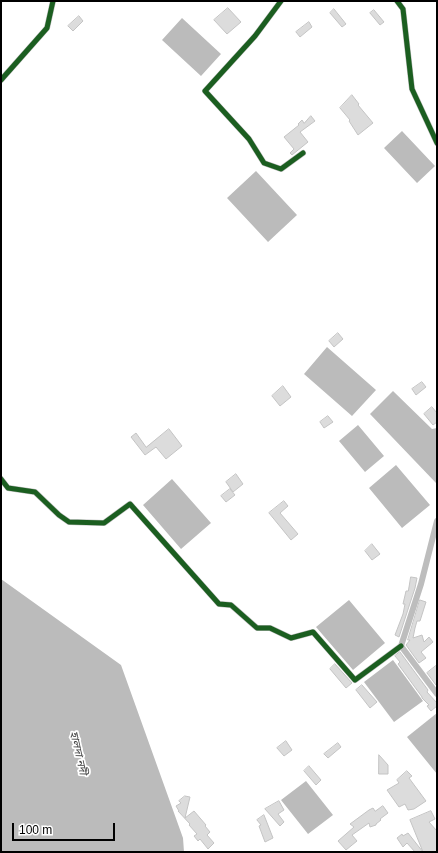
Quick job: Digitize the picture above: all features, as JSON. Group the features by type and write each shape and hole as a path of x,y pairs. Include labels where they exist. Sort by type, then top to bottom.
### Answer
{"street":[{"path":"1,80 47,28 54,1"},
{"path":"281,1 255,36 205,91 249,139 264,163 282,169 303,153"},
{"path":"397,1 403,9 412,89 437,143"},
{"path":"1,479 8,488 35,492 58,515 69,522 104,523 130,504 219,604 231,605 257,628 270,628 291,638 313,632 355,680 401,646 421,584 437,521"},
{"path":"401,646 437,694"}],"water":[{"path":"182,18 221,54 201,76 162,40"},
{"path":"402,131 435,166 417,183 384,148"},
{"path":"256,171 297,215 268,242 227,198"},
{"path":"327,347 376,390 352,416 304,374"},
{"path":"393,391 432,429 437,428 436,483 370,414"},
{"path":"358,425 384,456 365,472 339,441"},
{"path":"396,465 430,505 402,528 369,488"},
{"path":"172,479 211,523 181,549 143,505"},
{"name":"হালদা নদী","path":"1,579 121,665 183,838 184,852 1,852"},
{"path":"349,600 385,643 353,670 316,627"},
{"path":"393,660 423,701 394,722 364,682"},
{"path":"437,713 437,774 407,737"},
{"path":"306,781 333,815 308,834 281,800"}],"building":[{"path":"228,8 241,22 227,34 214,20"},
{"path":"334,9 346,24 342,27 330,13"},
{"path":"374,10 384,22 380,25 370,13"},
{"path":"79,16 83,21 73,31 68,26"},
{"path":"309,22 312,27 300,37 296,32"},
{"path":"352,95 373,123 358,135 349,121 350,120 340,108"},
{"path":"311,116 315,121 300,132 308,142 292,155 290,153 294,149 284,137 299,125 298,124 302,120 304,123"},
{"path":"338,333 343,339 334,347 329,341"},
{"path":"422,382 426,387 416,395 412,389"},
{"path":"283,386 291,397 280,406 272,396"},
{"path":"432,407 437,413 437,422 433,425 424,414"},
{"path":"328,416 333,422 324,428 320,422"},
{"path":"169,429 182,446 166,459 156,447 145,455 131,437 136,433 146,447"},
{"path":"236,474 243,484 233,492 226,482"},
{"path":"230,489 235,495 226,502 221,496"},
{"path":"284,501 288,506 280,513 298,534 291,540 269,513"},
{"path":"372,544 380,554 372,560 365,551"},
{"path":"411,577 417,578 399,637 395,635 403,614 405,604 403,604"},
{"path":"420,600 426,602 420,621 417,621 413,638 422,635 424,642 429,637 433,642 421,652 426,658 419,663 406,645 410,640 408,640"},
{"path":"400,652 428,690 427,692 437,703 437,706 431,711 427,706 429,705 422,698 398,664 400,662 395,656"},
{"path":"335,664 352,683 346,688 330,669"},
{"path":"437,665 437,683 436,685 427,673"},
{"path":"362,685 377,702 370,708 356,690"},
{"path":"286,741 292,750 284,756 277,748"},
{"path":"338,743 341,747 328,758 324,754"},
{"path":"379,755 388,765 388,774 379,774"},
{"path":"309,766 321,780 316,785 304,771"},
{"path":"407,771 412,776 409,778 426,801 414,809 408,810 405,804 399,807 387,790 399,783 397,780"},
{"path":"185,796 190,797 185,818 194,811 206,825 205,826 210,832 207,835 214,843 208,849 200,839 198,841 194,836 197,834 178,811 176,806 181,803 179,801"},
{"path":"279,801 284,810 278,814 284,822 280,826 265,809"},
{"path":"383,806 388,813 380,819 381,820 376,825 370,827 369,823 352,835 357,841 346,850 338,841 354,827 350,824 369,810 373,808 375,811"},
{"path":"431,811 435,819 429,822 437,831 437,852 423,852 410,820"},
{"path":"264,815 273,838 265,842 259,826 261,825 257,820"},
{"path":"408,833 423,852 415,852 407,843 403,847 397,838 402,834 403,836"}],"cycle path":[{"path":"1,80 47,28 53,1"},
{"path":"281,1 255,36 205,91 249,139 264,163 281,169 303,153"},
{"path":"397,1 403,9 412,89 437,143"},
{"path":"1,479 8,488 35,492 59,515 69,522 104,523 130,504 219,604 231,605 257,628 270,628 291,638 313,632 355,680 401,646"}]}
